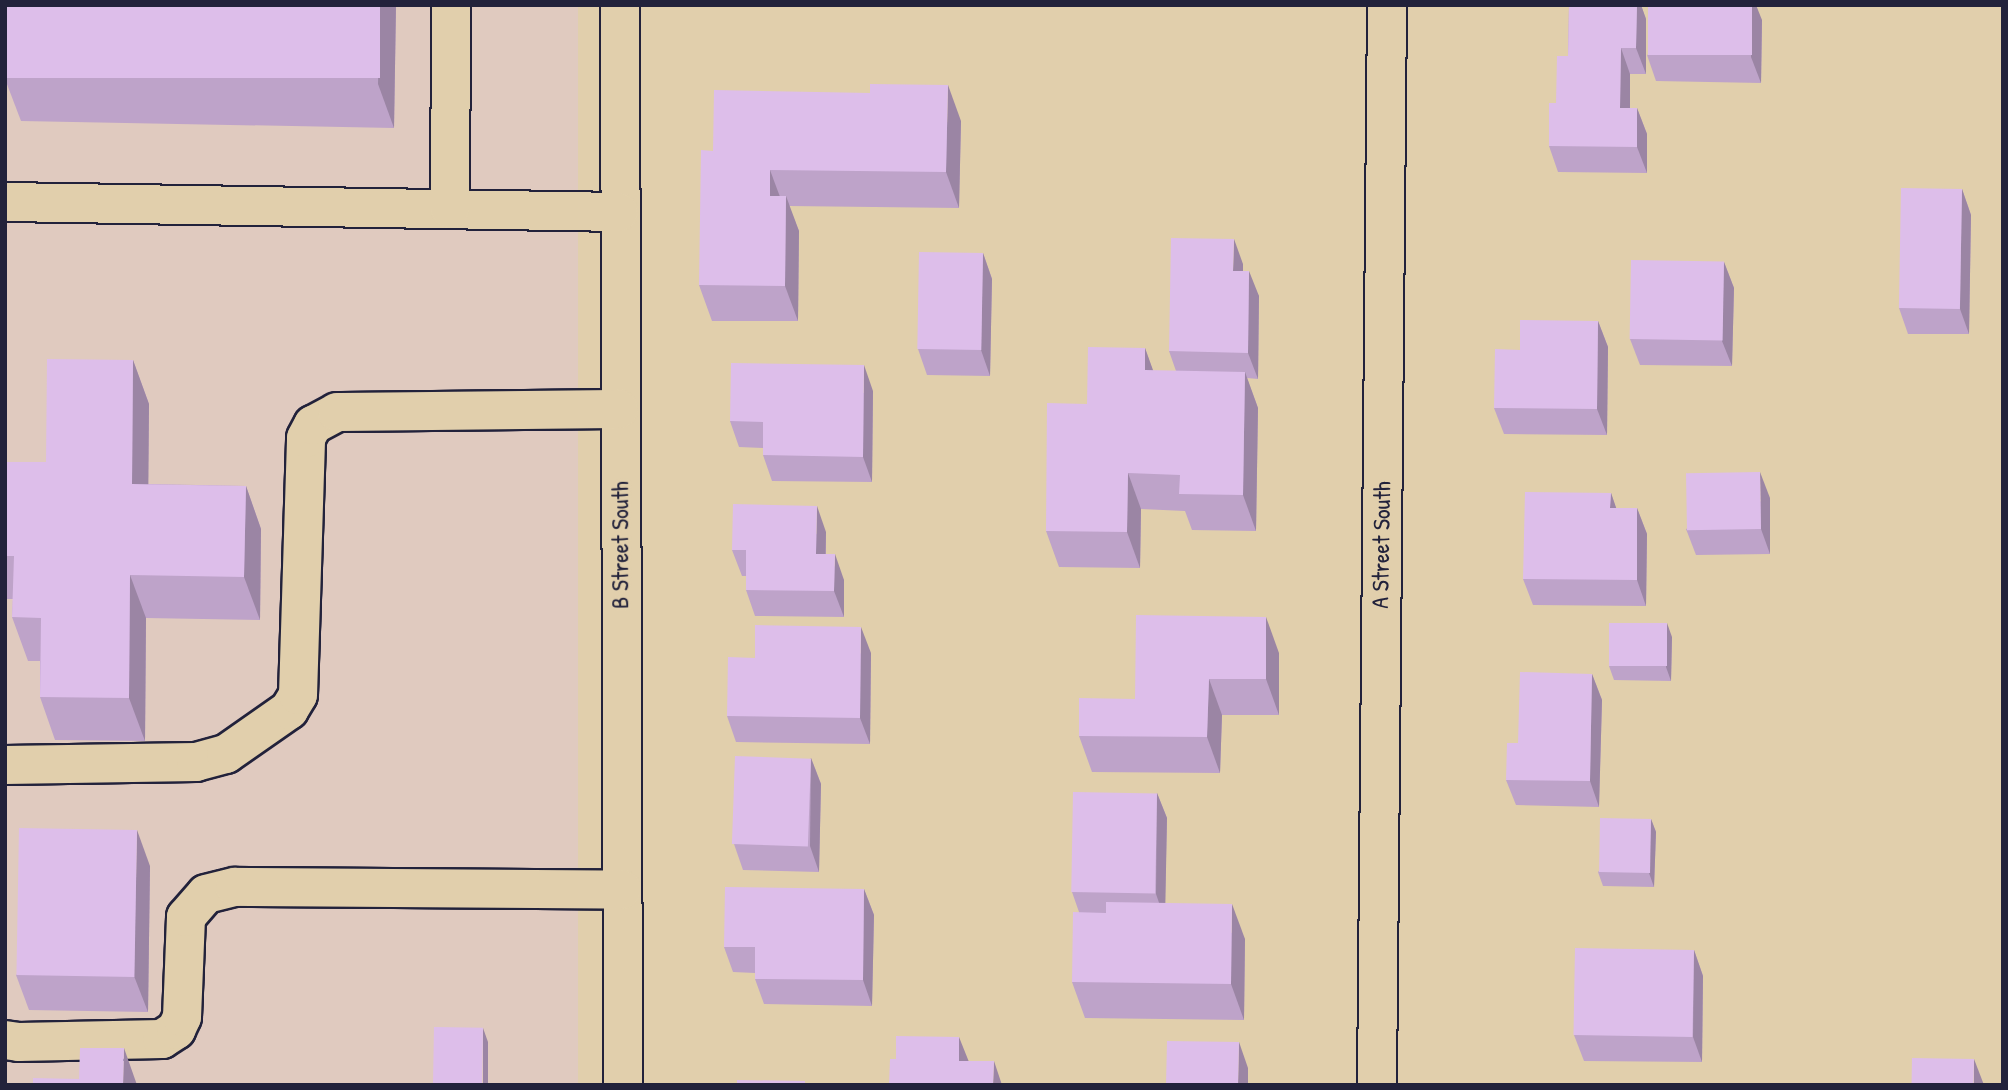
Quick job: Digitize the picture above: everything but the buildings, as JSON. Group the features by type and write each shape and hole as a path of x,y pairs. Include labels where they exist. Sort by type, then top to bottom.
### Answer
{"street":[{"path":"450,209 451,5"},
{"name":"B Street South","path":"620,5 619,409 623,1085"},
{"name":"A Street South","path":"1377,1085 1387,5"},
{"path":"5,202 619,212"},
{"path":"5,765 196,762 226,754 289,710 298,695 306,438 313,425 337,412 619,409"},
{"path":"5,1040 162,1039 176,1030 182,1017 187,917 206,894 235,887 622,890"}],"shaded area":[{"path":"5,5 578,5 578,1085 5,1085"}]}
